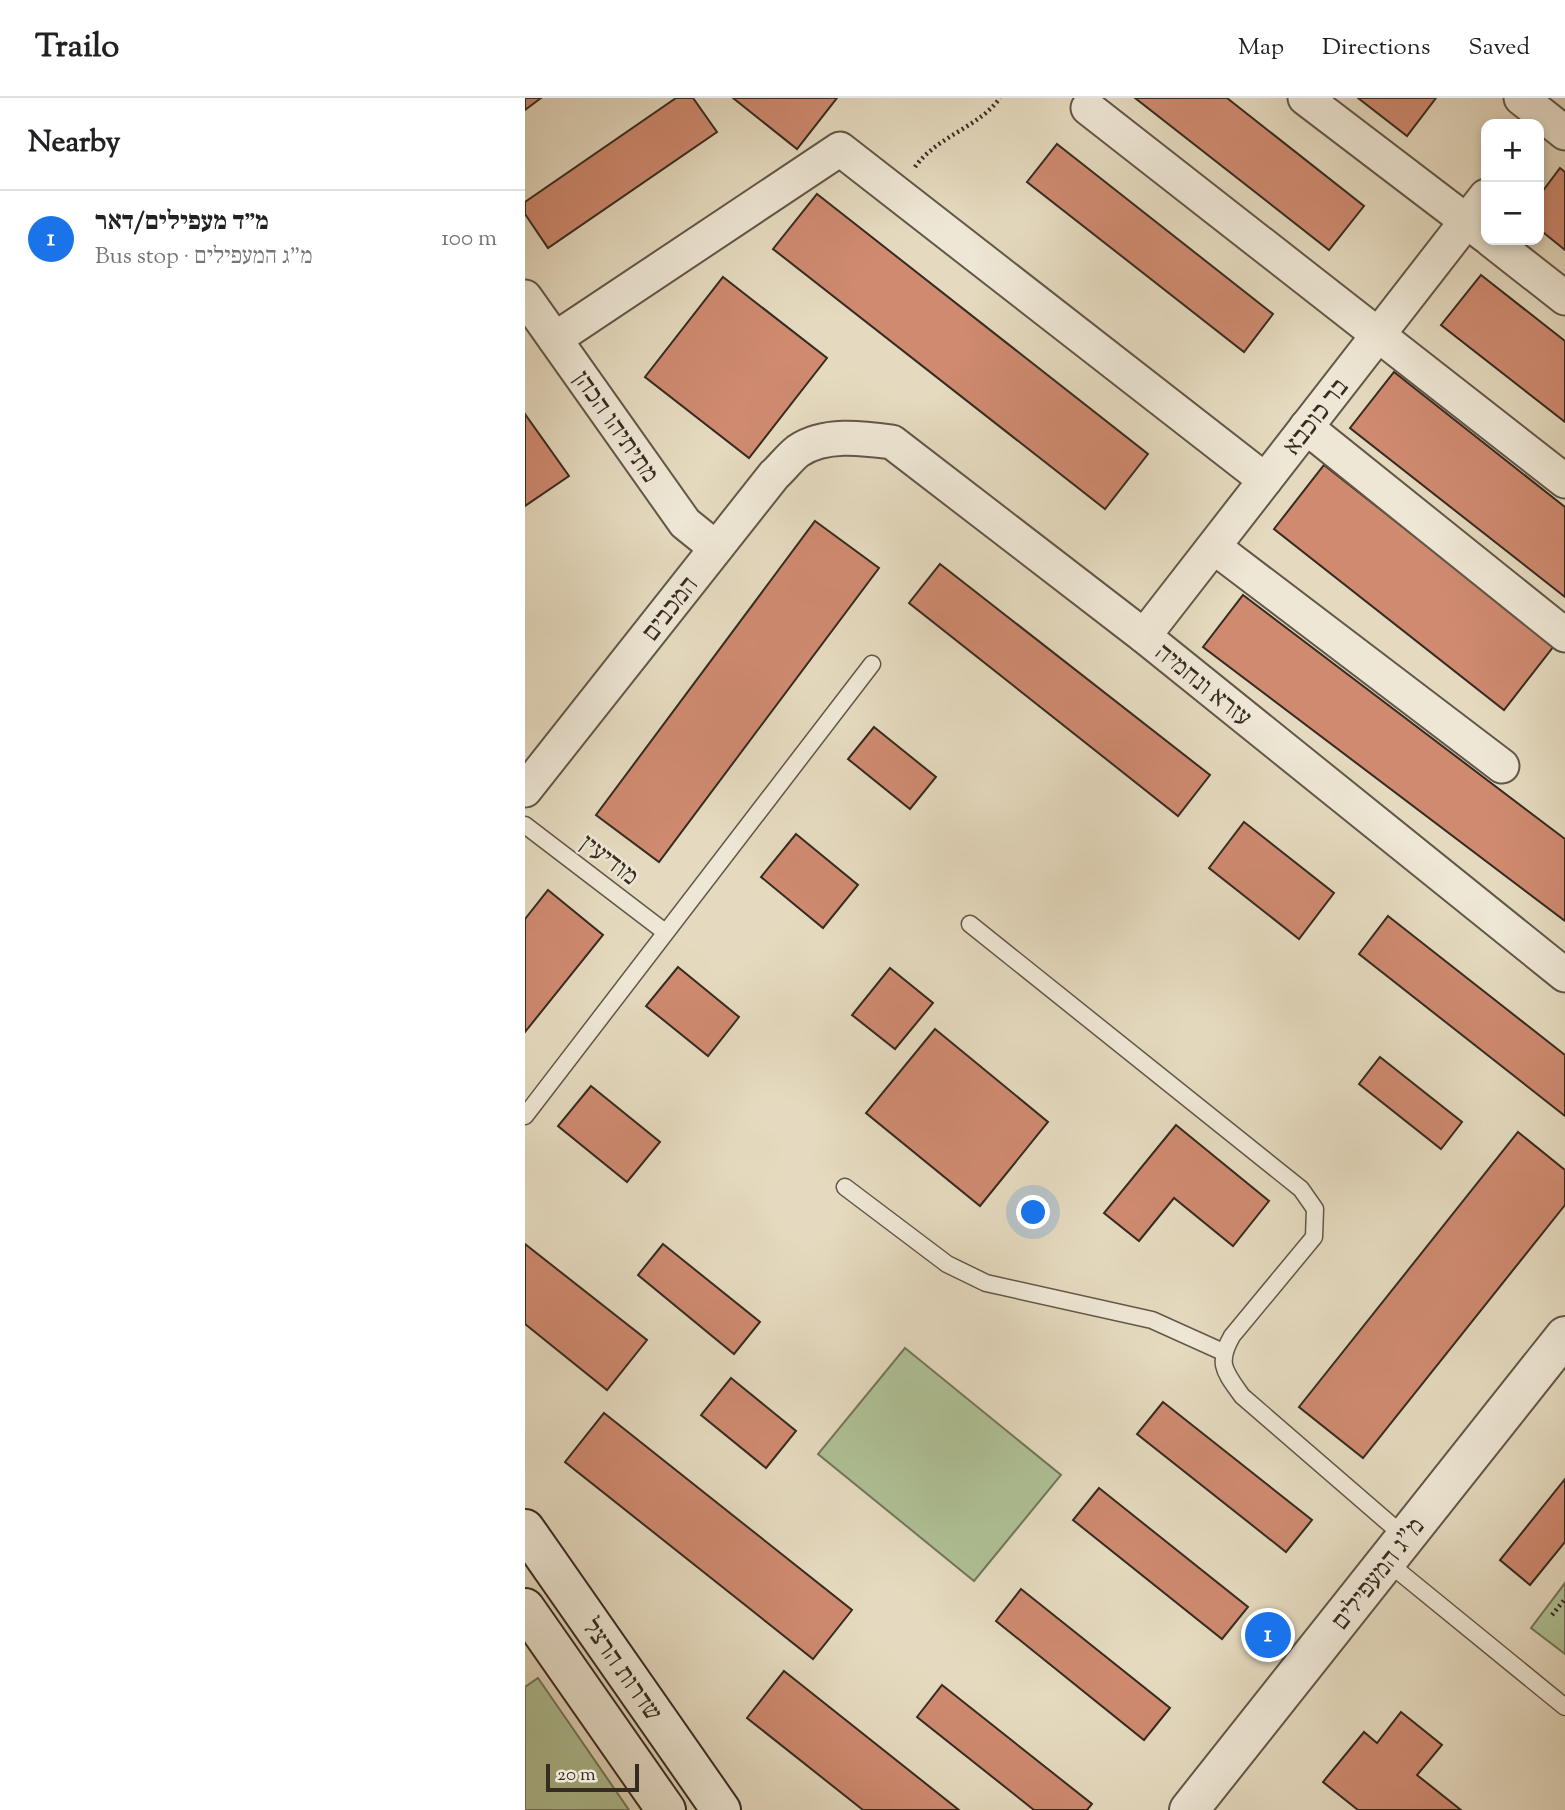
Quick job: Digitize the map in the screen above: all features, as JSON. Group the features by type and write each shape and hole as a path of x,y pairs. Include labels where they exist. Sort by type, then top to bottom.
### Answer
{"main road":[{"name":"מ\"ג המעפילים","path":"1189,1810 1565,1336"},
{"name":"שדרות הרצל","path":"525,1529 721,1810"},
{"name":"שדרות הרצל","path":"525,1608 666,1810"}],"street":[{"path":"1305,98 1481,222"},
{"path":"1521,98 1553,119"},
{"path":"1088,108 1565,481"},
{"path":"555,339 840,149 1265,480"},
{"name":"בר כוכבא","path":"1144,636 1378,335 1481,225"},
{"path":"1507,245 1565,298"},
{"name":"מתיתיהו הכהן","path":"525,297 685,523 716,548"},
{"path":"1306,428 1565,635"},
{"name":"עזרא ונחמיה","path":"824,441 858,438 892,442 1144,636 1565,975"},
{"name":"המכבים","path":"525,790 716,548 790,459 799,451 824,441"},
{"path":"1214,547 1502,766"}],"lane":[{"path":"525,1116 872,664"},
{"name":"מודיעין","path":"525,825 665,932"},
{"path":"970,924 1301,1189 1315,1209 1314,1237 1232,1336 1223,1352 1224,1370 1242,1396 1395,1549 1565,1707"},
{"path":"845,1186 947,1264 986,1283 1152,1320 1223,1352"}],"path":[{"path":"896,192 926,152 992,109 1000,98"},
{"path":"1552,1615 1565,1599"}],"green space":[{"path":"905,1348 1061,1475 974,1581 818,1454"},
{"path":"1565,1583 1565,1654 1531,1628"},
{"path":"538,1678 629,1810 525,1810 525,1687"}],"building":[{"path":"525,98 541,98 525,110"},
{"path":"676,98 693,98 717,132 548,248 525,214 525,202"},
{"path":"733,98 837,98 797,149"},
{"path":"1135,98 1227,98 1364,206 1329,250"},
{"path":"1358,98 1436,98 1407,136"},
{"path":"1057,144 1273,314 1244,352 1027,182"},
{"path":"1560,168 1565,172 1565,250 1544,233 1544,189"},
{"path":"817,194 1148,454 1105,509 773,249"},
{"path":"1481,275 1565,341 1565,422 1441,325"},
{"path":"723,277 827,358 749,458 645,377"},
{"path":"1394,372 1565,507 1565,597 1350,428"},
{"path":"525,414 569,476 525,506"},
{"path":"1324,465 1554,646 1504,710 1274,529"},
{"path":"815,521 879,568 659,862 596,815"},
{"path":"940,564 1210,775 1178,816 909,603"},
{"path":"1243,595 1565,839 1565,921 1203,647"},
{"path":"874,727 936,777 910,809 848,759"},
{"path":"1244,822 1334,893 1299,939 1209,868"},
{"path":"796,834 858,885 823,928 761,877"},
{"path":"548,890 603,935 525,1032 525,919"},
{"path":"1388,916 1565,1055 1565,1116 1359,954"},
{"path":"678,967 739,1017 708,1056 646,1006"},
{"path":"890,968 933,1003 895,1049 852,1015"},
{"path":"935,1029 1048,1122 980,1206 866,1113"},
{"path":"1380,1057 1462,1122 1441,1149 1359,1084"},
{"path":"591,1086 660,1142 627,1182 558,1126"},
{"path":"1176,1125 1269,1201 1233,1246 1174,1198 1139,1241 1104,1213"},
{"path":"1518,1132 1565,1170 1565,1205 1363,1458 1299,1407"},
{"path":"525,1244 647,1340 607,1390 525,1324"},
{"path":"663,1244 760,1322 734,1354 638,1275"},
{"path":"731,1378 796,1431 766,1468 701,1415"},
{"path":"1163,1402 1312,1520 1286,1552 1137,1434"},
{"path":"604,1413 852,1610 813,1659 565,1462"},
{"path":"1565,1479 1565,1542 1530,1585 1500,1560"},
{"path":"1099,1488 1248,1607 1222,1639 1073,1520"},
{"path":"1021,1589 1170,1708 1144,1740 996,1621"},
{"path":"784,1671 959,1810 863,1810 747,1718"},
{"path":"942,1685 1092,1804 1087,1810 1034,1810 917,1717"},
{"path":"1401,1712 1442,1745 1417,1775 1461,1810 1358,1810 1323,1782 1364,1732 1377,1743"}],"place":[{"name":"מ״ד מעפילים/דאר","path":"1268,1635"}]}
